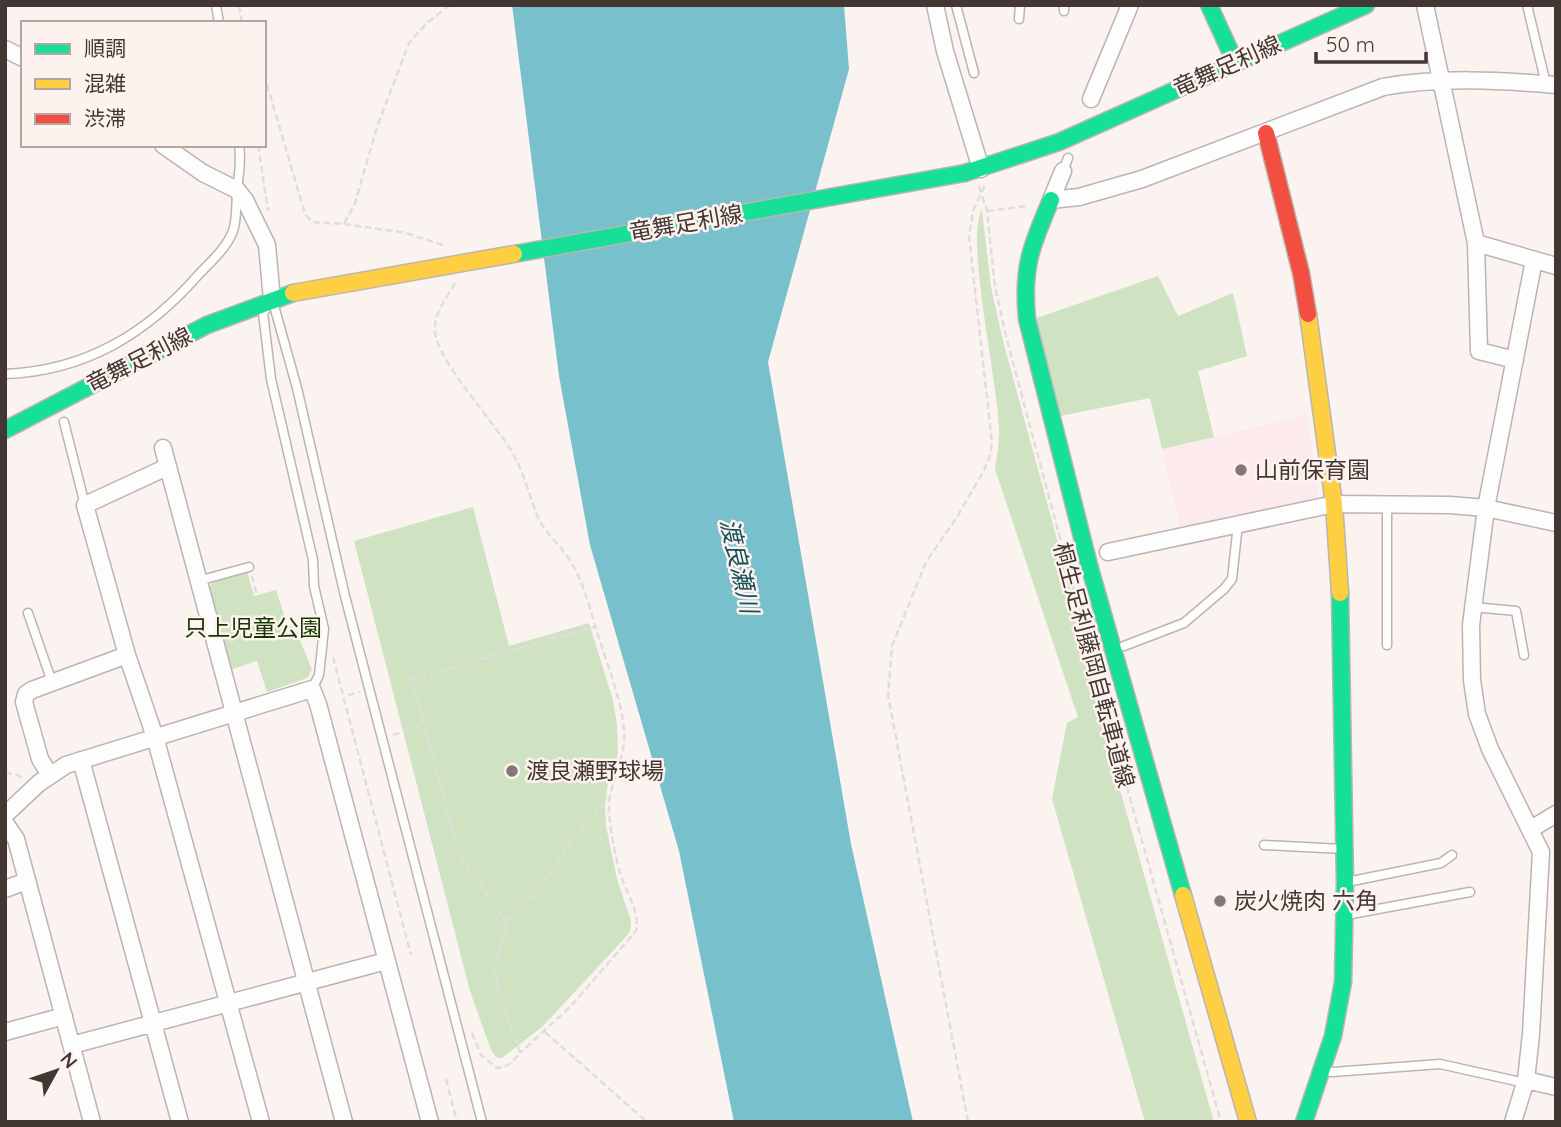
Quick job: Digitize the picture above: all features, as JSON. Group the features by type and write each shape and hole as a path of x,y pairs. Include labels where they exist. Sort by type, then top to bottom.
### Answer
{"street":[{"path":"935,5 973,171"},
{"path":"1089,104 1130,5"},
{"path":"1209,5 1235,62"},
{"name":"竜舞足利線","path":"5,430 186,335 234,313 293,293 973,171 1059,142 1366,5"},
{"path":"1425,5 1476,243 1479,351 1515,359"},
{"path":"5,49 21,57"},
{"path":"1044,203 1079,197 1142,179 1383,87 1440,81 1551,84"},
{"path":"1266,133 1301,273 1314,348 1334,504 1340,582 1345,883 1343,982 1333,1036 1304,1122"},
{"path":"166,147 203,173 237,190 245,200 267,244 272,300"},
{"path":"1065,164 1044,203 1026,269 1024,288 1027,319 1089,565 1248,1122"},
{"path":"1476,243 1556,266"},
{"path":"1513,1122 1526,1081 1531,1034 1541,852 1490,749 1477,714 1472,680 1471,625 1486,508 1534,260"},
{"path":"163,448 344,1122"},
{"path":"167,467 85,505 127,655 155,737 261,1122"},
{"path":"1108,552 1334,504 1387,503 1486,508 1556,523"},
{"path":"50,775 40,759 24,702 26,694 127,655"},
{"path":"5,816 50,775 81,760 312,689 430,1122"},
{"path":"81,760 180,1122"},
{"path":"1531,829 1556,814"},
{"path":"5,823 13,833 27,881 92,1122"},
{"path":"5,889 27,881"},
{"path":"72,1045 386,961"},
{"path":"5,1032 64,1016"},
{"path":"1526,1081 1556,1087"}],"lane":[{"path":"956,5 974,74"},
{"path":"1019,19 1020,5"},
{"path":"1527,5 1551,84"},
{"path":"5,374 53,369 103,352 122,342 188,288 232,232 241,171 239,147"},
{"path":"272,300 263,313 267,354 313,560 314,586 324,629 319,675 312,689"},
{"path":"272,300 297,388 345,596 482,1122"},
{"path":"53,369 55,381"},
{"path":"64,422 85,505"},
{"path":"1387,503 1387,645"},
{"path":"1124,646 1184,623 1224,589 1232,579 1238,524"},
{"path":"198,581 249,566"},
{"path":"1473,607 1516,611 1524,655"},
{"path":"28,613 52,682"},
{"path":"1264,845 1343,849"},
{"path":"1345,883 1441,863 1452,855"},
{"path":"1345,915 1470,892"},
{"path":"1322,1070 1334,1072 1440,1065 1526,1081"}],"path":[{"path":"344,224 355,203 377,127 409,43 426,24 450,5"},
{"path":"266,81 304,214 312,222 406,233 445,245 456,252"},
{"path":"258,147 269,215"},
{"path":"968,1122 888,695 892,646 926,562 957,517 989,460 992,443 969,236 973,211 979,197"},
{"path":"987,211 1044,203"},
{"name":"桐生足利藤岡自転車道線","path":"985,205 995,287 1007,340 1124,777 1221,1122"},
{"path":"452,1010 468,1026 481,1055 497,1068 504,1067 512,1063 545,1032 636,931 638,921 620,873 609,813 609,797 622,759 624,731 618,702 571,562 546,533 523,471 511,450 437,340 434,328 437,316 457,279"},
{"path":"249,566 257,596"},
{"path":"507,923 460,856 412,679 595,627"},
{"path":"324,629 339,677 411,955"},
{"path":"348,695 364,692"},
{"path":"387,737 424,725"},
{"path":"520,1054 497,986 495,970 507,923 535,895 572,842 609,797"},
{"path":"545,1032 647,1122"},
{"path":"446,1079 457,1122"}],"shaded area":[{"name":"山前保育園","path":"1307,415 1317,498 1181,531 1162,449"}],"green space":[{"path":"982,210 991,287 1003,341 1104,712 1117,779 1214,1122 1145,1122 1052,799 1067,723 1078,717 995,469 999,426 977,249"},
{"path":"1158,276 1178,316 1233,293 1247,356 1198,371 1214,437 1162,449 1150,398 1060,416 1034,319"},
{"name":"渡良瀬野球場","path":"473,507 509,646 589,623 613,700 617,725 618,754 607,788 606,826 617,879 631,921 630,931 624,939 542,1027 502,1058 497,1058 491,1050 470,991 354,541"},
{"name":"只上児童公園","path":"247,571 254,596 276,590 288,627 294,625 312,670 307,678 267,692 257,661 230,670 208,590 213,581"}],"water":[{"name":"渡良瀬川","path":"512,5 844,5 849,69 768,362 851,844 913,1122 734,1122 679,851 590,545 559,376"}],"traffic: fast":[{"path":"1209,5 1235,62"},
{"path":"965,173 1059,142 1366,5"},
{"path":"514,254 965,173"},
{"path":"1051,200 1038,231 1027,271 1027,319 1089,565 1183,895"},
{"path":"5,430 207,325 293,293"},
{"path":"1304,1122 1333,1036 1343,982 1345,883 1340,593"}],"traffic: slow":[{"path":"293,293 514,254"},
{"path":"1308,314 1334,504 1340,593"},
{"path":"1183,895 1248,1122"}],"traffic: jam":[{"path":"1266,133 1301,273 1308,314"}],"place":[{"name":"山前保育園","path":"1241,470"},
{"name":"渡良瀬野球場","path":"512,771"},
{"name":"炭火焼肉 六角","path":"1220,901"}]}
